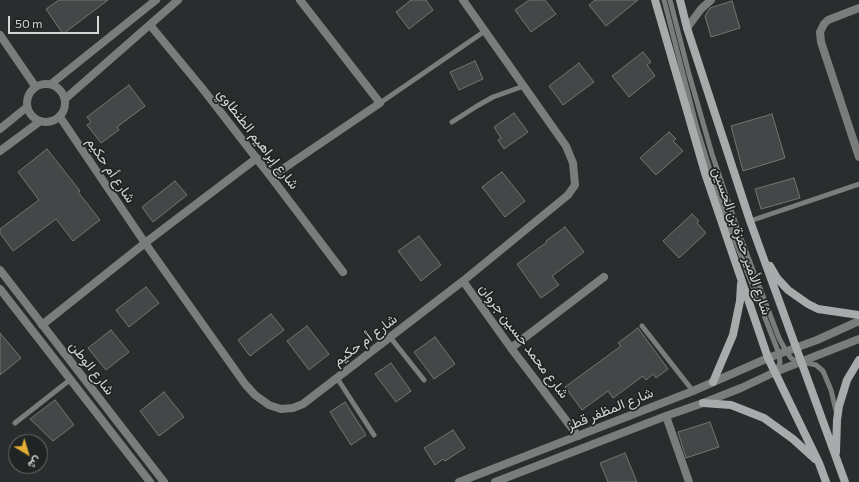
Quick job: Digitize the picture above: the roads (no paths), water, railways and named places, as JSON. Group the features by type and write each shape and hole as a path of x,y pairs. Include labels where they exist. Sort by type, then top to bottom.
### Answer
{"main road":[{"name":"شارع الأمير حمزة بن الحسين","path":"655,0 705,173 768,358 819,463 826,482"},
{"name":"شارع الأمير حمزة بن الحسين","path":"680,0 687,28 750,221 845,482"},
{"path":"760,248 777,278 798,298 818,309 859,315"},
{"path":"713,382 733,335 740,301 742,279"},
{"path":"836,457 837,420 842,394 859,360"},
{"path":"703,404 731,405 764,418 793,439 819,463"}],"street":[{"path":"51,84 156,0"},
{"path":"65,99 178,0"},
{"path":"271,177 380,103 300,0"},
{"name":"شارع أم حكيم","path":"60,117 145,243 245,384 255,395 269,405 281,409 293,408 303,404 463,281 568,195 575,185 573,163 566,146 463,0"},
{"path":"687,28 701,9 711,0"},
{"path":"859,8 828,20 820,32 821,42 859,157"},
{"name":"شارع إبراهيم الطنطاوي","path":"150,25 257,158 343,272"},
{"path":"0,35 35,86"},
{"path":"43,83 51,84 58,87 63,93 65,106 60,117 54,121 40,122 31,116 27,107 26,99 35,86 43,83"},
{"path":"0,129 27,107"},
{"path":"0,151 40,122"},
{"path":"42,325 145,243 257,158"},
{"name":"شارع الوطن","path":"0,270 164,482"},
{"path":"511,348 604,277"},
{"name":"شارع محمد حسين جروان","path":"463,281 511,348 578,436"},
{"name":"شارع الوطن","path":"0,289 150,482"},
{"name":"شارع المظفر قطز","path":"459,482 693,391 782,352 817,340 859,321"},
{"name":"شارع المظفر قطز","path":"495,482 666,416 703,404 775,372 859,340"},
{"path":"666,416 689,482"}],"lane":[{"path":"664,0 697,128 733,235 782,352 801,362 820,367 826,375 832,390 837,420"},
{"path":"670,0 712,154 740,236 779,338 782,352 780,363 775,372"},
{"path":"380,103 486,32"},
{"path":"452,122 493,97 524,86"},
{"path":"750,221 859,184"},
{"path":"642,326 693,391"},
{"path":"390,337 424,380"},
{"path":"337,378 374,435"},
{"path":"15,423 71,379"}]}
